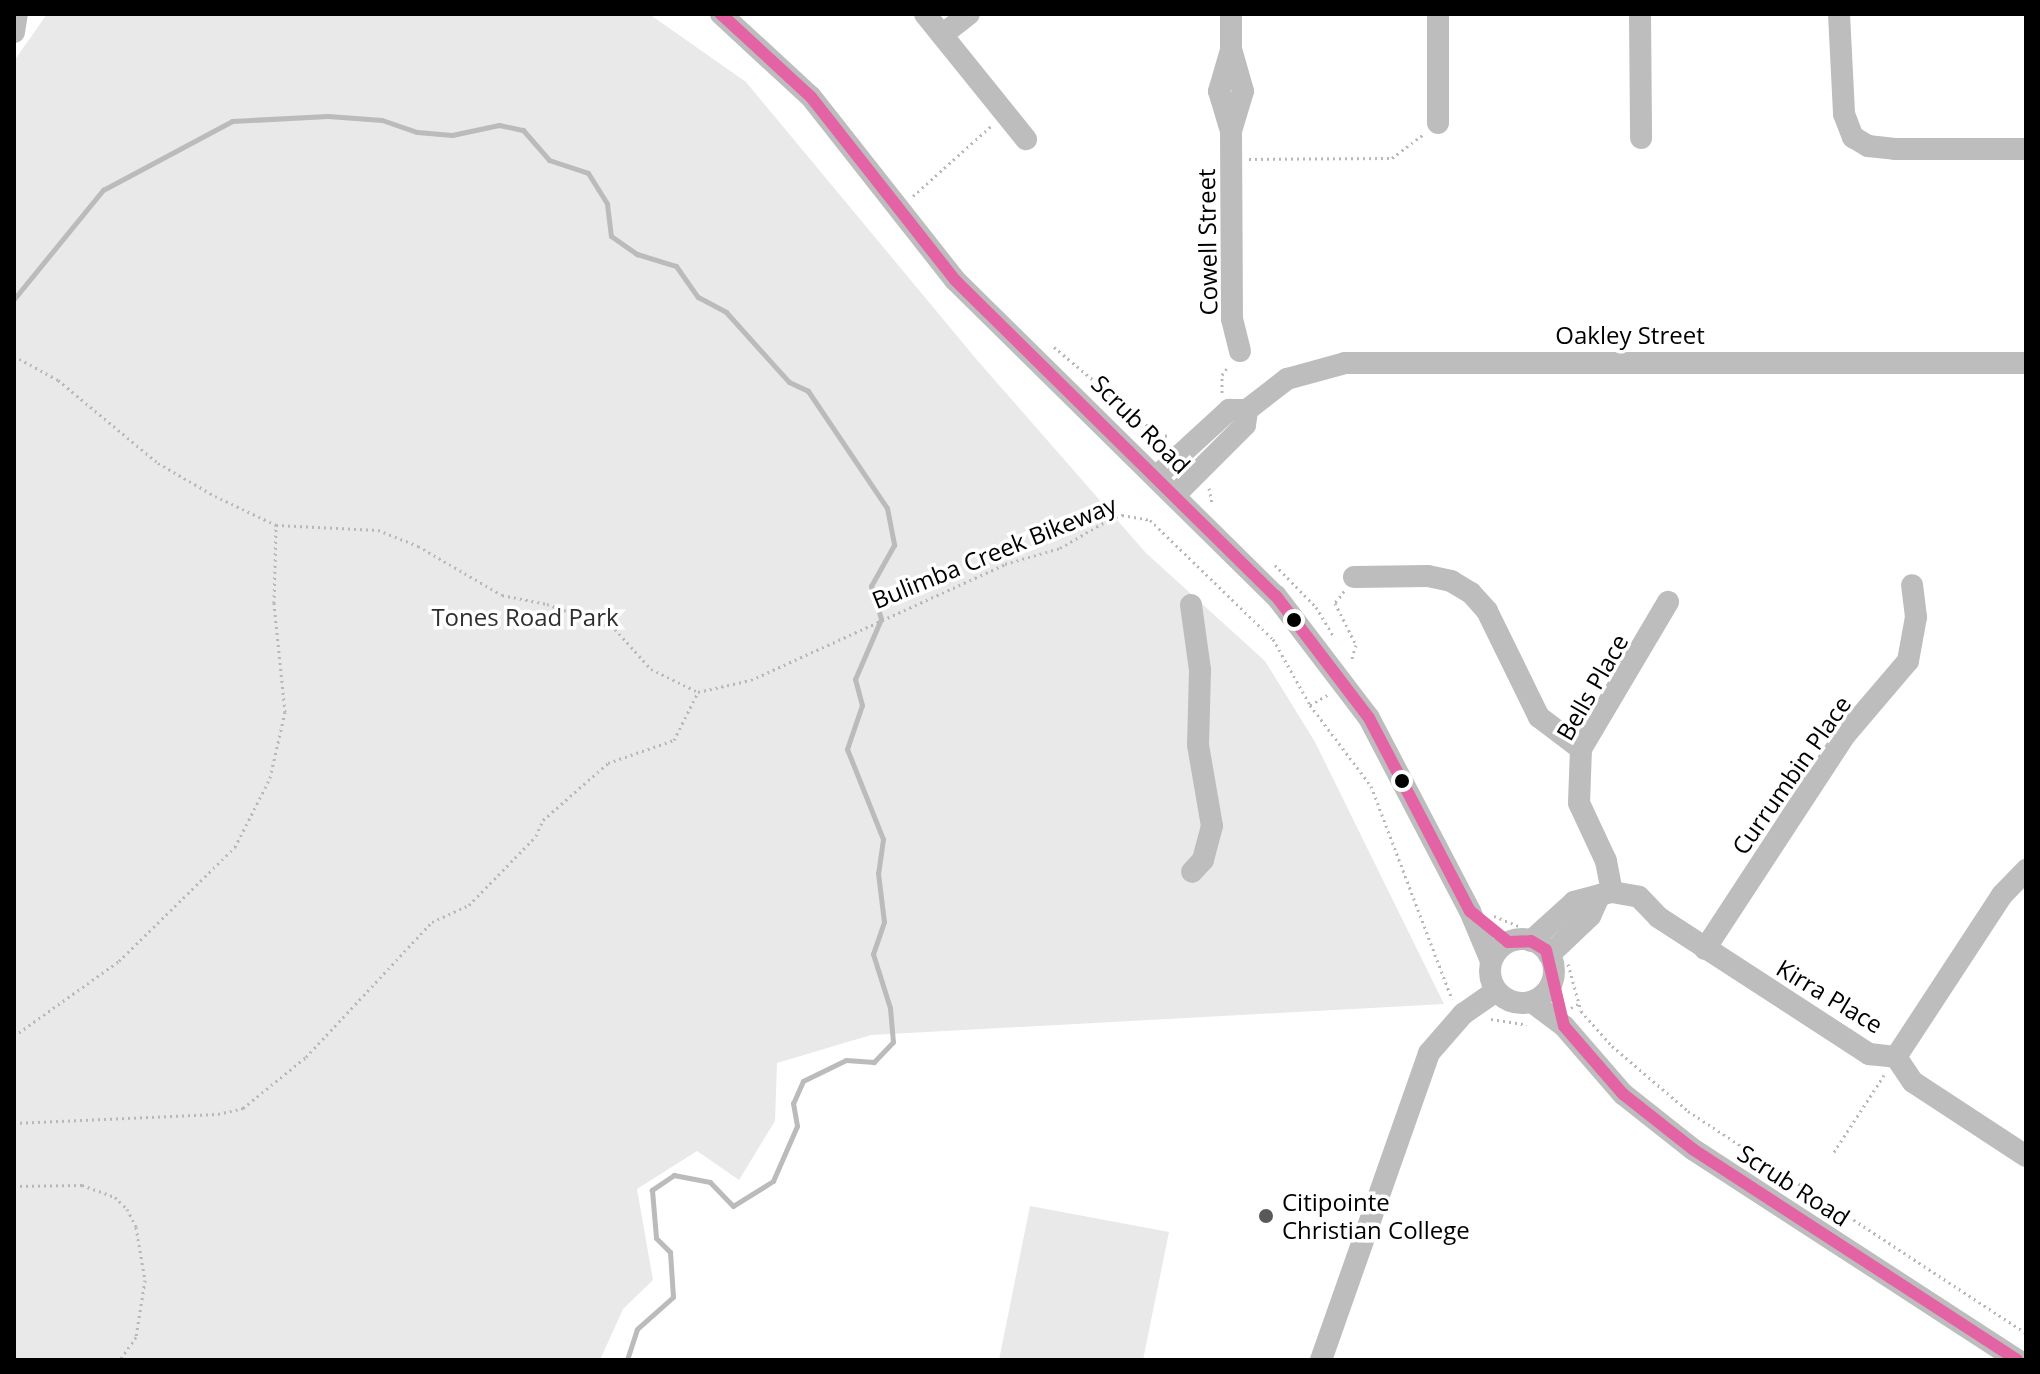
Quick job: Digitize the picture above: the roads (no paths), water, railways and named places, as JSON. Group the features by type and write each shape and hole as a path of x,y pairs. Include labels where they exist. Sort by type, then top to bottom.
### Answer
{"street":[{"path":"14,32 17,14"},
{"name":"Scrub Road","path":"721,14 811,97 955,280 1276,596 1347,683 1470,911 1491,961"},
{"path":"925,14 1026,139"},
{"path":"942,35 969,14"},
{"name":"Cowell Street","path":"1231,14 1231,49 1243,91 1231,131 1232,319 1240,351"},
{"path":"1438,14 1438,123"},
{"path":"1640,14 1641,138"},
{"path":"1839,14 1844,114 1853,137 1868,146 1895,149 2026,149"},
{"name":"Oakley Street","path":"1157,476 1238,410 1287,379 1315,368 1388,360 2026,363"},
{"name":"Oakley Street","path":"1175,495 1245,425 1238,410"},
{"path":"1354,577 1428,576 1451,581 1471,593 1487,611 1539,717 1581,749"},
{"name":"Currumbin Place","path":"1705,949 1845,735 1908,661 1916,617 1912,585"},
{"name":"Bells Place","path":"1606,893 1606,861 1579,803 1581,749 1655,630 1668,602"},
{"path":"1191,605 1200,670 1198,745 1212,826 1203,860 1192,872"},
{"path":"1896,1057 2002,895 2026,870"},
{"path":"1531,941 1549,955 1551,985 1532,1002 1515,1003 1496,991 1491,961 1508,942 1531,941 1574,902 1606,893"},
{"path":"1549,955 1590,916 1606,893"},
{"name":"Kirra Place","path":"1606,893 1639,897 1705,949 1869,1054 1896,1057 1913,1082 2026,1156"},
{"name":"Scrub Road","path":"1470,911 1508,942"},
{"name":"Scrub Road","path":"1551,985 1623,1094 1694,1150 2017,1360"},
{"path":"1321,1360 1429,1053 1463,1014 1496,991"},
{"name":"Scrub Road","path":"1532,1002 1568,1015"}],"waterway":[{"path":"14,299 103,190 232,121 328,116 382,120 417,132 452,135 499,125 523,130 549,160 588,173 607,204 611,236 637,254 676,266 698,297 726,312 789,382 808,391 887,508 894,545 871,586 881,619 855,679 862,705 847,749 883,839 878,873 884,922 873,954 890,1008 893,1042 874,1062 846,1060 803,1081 793,1103 797,1126 773,1181 733,1206 710,1182 674,1175 652,1190 656,1238 670,1252 673,1297 637,1329 627,1360"}],"place":[{"name":"Citipointe Christian College","path":"1266,1216"}],"park label":[{"name":"Tones Road Park","path":"525,617"}]}
